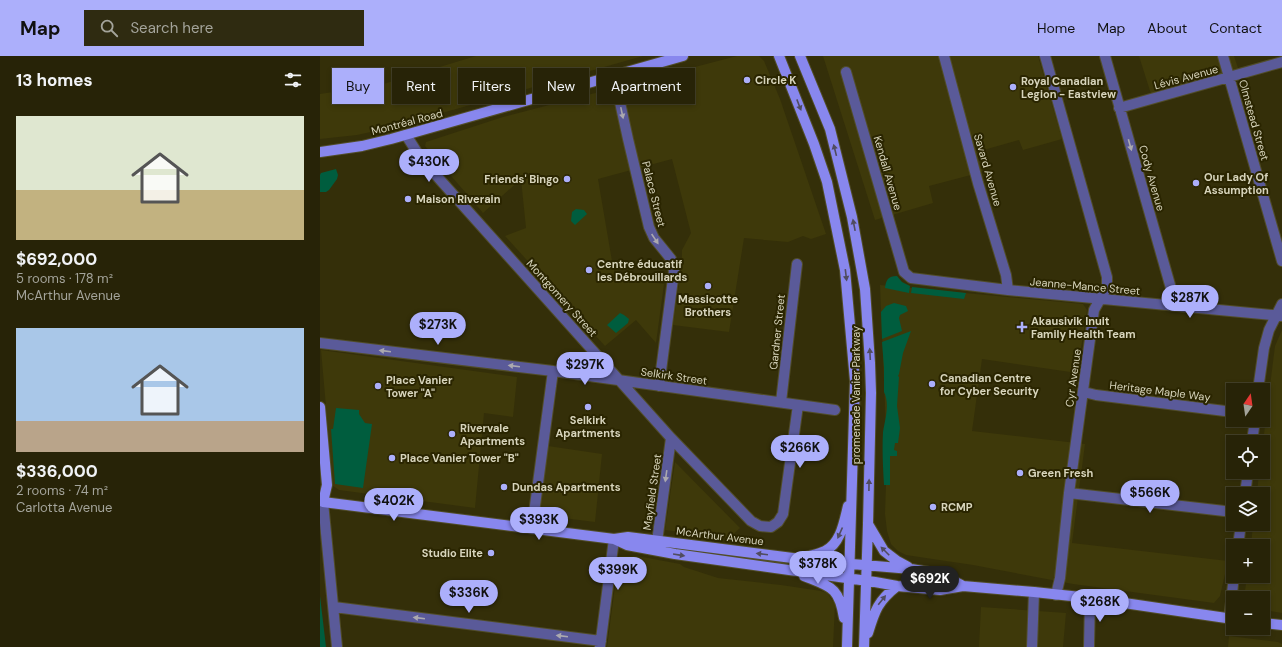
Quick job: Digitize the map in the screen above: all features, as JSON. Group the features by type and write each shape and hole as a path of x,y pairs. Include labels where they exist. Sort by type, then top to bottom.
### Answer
{"main road":[{"name":"Montréal Road","path":"639,68 683,56"},
{"path":"779,56 814,144 827,182 845,270 856,382 847,642"},
{"name":"promenade Vanier Parkway","path":"800,56 830,129 852,218 865,289 870,363 868,524 864,646"},
{"name":"Montréal Road","path":"320,152 362,146 406,135 597,80"},
{"path":"320,407 327,485 323,502"},
{"path":"800,559 825,551 837,540 843,527 853,482"},
{"path":"320,491 323,502"},
{"name":"McArthur Avenue","path":"323,502 614,539 627,545 656,546 911,569 941,574 963,586"},
{"path":"868,524 884,550 897,561 911,569"},
{"name":"McArthur Avenue","path":"656,546 709,560 866,580 897,586 940,590 963,586 1034,592 1090,598 1226,618"},
{"path":"789,570 827,586 835,592 842,606 847,642"},
{"path":"864,646 878,604 889,591 897,586"},
{"path":"1270,624 1282,625"}],"street":[{"name":"Savard Avenue","path":"944,56 978,183 1006,275 1008,290"},
{"name":"Cyr Avenue","path":"1046,56 1107,276 1106,287 1094,310 1069,493 1060,578 1056,595"},
{"name":"Cody Avenue","path":"1105,56 1176,306"},
{"name":"Olmstead Street","path":"1223,56 1282,261"},
{"name":"Lévis Avenue","path":"1119,108 1282,62"},
{"name":"Kendall Avenue","path":"846,72 904,272 910,278"},
{"name":"Palace Street","path":"620,104 649,227 654,238 671,259 674,271 659,386"},
{"name":"Montgomery Street","path":"406,135 420,157 671,438 751,522 760,526 771,527 781,518 784,508 798,405"},
{"name":"Gardner Street","path":"781,402 797,264"},
{"name":"Jeanne-Mance Street","path":"910,278 1008,290 1279,316"},
{"path":"1259,383 1264,348 1269,329 1279,316 1282,304"},
{"name":"Selkirk Street","path":"320,343 553,371 835,410"},
{"path":"532,528 553,371"},
{"name":"Heritage Maple Way","path":"1084,392 1096,395 1226,411"},
{"name":"Mayfield Street","path":"656,546 671,438"},
{"path":"1069,493 1226,511"},
{"path":"323,502 338,647"},
{"path":"334,607 601,644 614,539"},
{"path":"1032,647 1034,592"},
{"path":"1089,647 1090,598"}],"shaded area":[{"path":"476,56 643,56 589,71 589,68 533,68 533,87 525,89 525,68 458,68 458,104 474,104 389,128 357,135 320,139 320,94 332,92 332,104 384,104 384,84 392,81 392,104 450,104 450,68 436,68"},
{"path":"737,56 759,56 764,61 780,99 826,234 811,239 803,236 788,242 744,238 729,332 673,325 682,264 682,250 691,233 672,159 598,179 613,267 617,278 664,284 656,343 636,320 605,346 505,236 526,228 521,179 483,213 425,146 426,142 503,117 553,104 589,104 589,95 597,92 597,104 695,104 695,68 691,68"},
{"path":"823,56 1038,56 1062,139 1023,150 1019,140 980,151 986,171 929,186 933,203 875,220"},
{"path":"1139,56 1234,56 1238,68 1151,94"},
{"path":"880,285 1083,304 1087,310 1077,373 982,359 972,431 1085,444 1072,543 1226,561 1226,570 1220,596 1214,603 1073,584 973,565 906,555 898,551 891,544 887,531 885,514 887,454"},
{"path":"1282,330 1282,613 1270,611 1270,591 1245,591 1246,583 1270,583 1270,539 1252,539 1252,531 1270,531 1270,487 1258,487 1258,479 1270,479 1270,435 1264,435 1265,427 1270,427 1270,386 1275,346"},
{"path":"321,350 517,377 513,417 484,413 475,508 339,490 333,486"},
{"path":"548,446 602,454 595,522 539,515"},
{"path":"675,462 740,528 729,538 665,530"},
{"path":"619,556 637,556 680,564 684,567 718,578 781,585 827,593 835,604 833,647 607,647"},
{"path":"981,607 1066,613 1063,647 979,647"},
{"path":"1229,636 1278,642 1282,644 1282,647 1228,647"}],"green space":[{"path":"336,169 338,175 337,179 329,190 326,192 320,192 321,173"},
{"path":"576,209 584,210 587,214 575,225 571,221 572,212"},
{"path":"897,276 902,282 910,286 909,293 885,288 888,279"},
{"path":"912,287 966,293 964,299 911,293"},
{"path":"894,303 906,306 908,311 900,315 899,318 902,331 882,339 881,312 886,306"},
{"path":"620,313 629,319 628,323 616,333 607,325"},
{"path":"911,331 903,353 898,376 897,406 900,428 898,443 895,443 894,450 897,451 897,456 890,456 890,485 884,485 883,432 887,402 884,392 882,342"},
{"path":"336,408 359,410 359,414 365,423 372,424 363,488 335,484 331,429 333,429"},
{"path":"320,596 326,647 320,647"}],"place":[{"name":"Circle K","path":"747,80"},
{"name":"Royal Canadian Legion - Eastview","path":"1013,87"},
{"name":"Friends' Bingo","path":"567,179"},
{"name":"Our Lady Of Assumption","path":"1196,183"},
{"name":"Maison Riverain","path":"408,199"},
{"name":"Centre éducatif les Débrouillards","path":"589,270"},
{"name":"Massicotte Brothers","path":"708,286"},
{"name":"Akausivik Inuit Family Health Team","path":"1022,327"},
{"name":"Canadian Centre for Cyber Security","path":"932,384"},
{"name":"Place Vanier Tower \"A\"","path":"378,386"},
{"name":"Selkirk Apartments","path":"588,407"},
{"name":"Rivervale Apartments","path":"452,434"},
{"name":"Place Vanier Tower \"B\"","path":"392,458"},
{"name":"Green Fresh","path":"1020,473"},
{"name":"Dundas Apartments","path":"504,487"},
{"name":"RCMP","path":"933,507"},
{"name":"Studio Elite","path":"491,553"}]}
